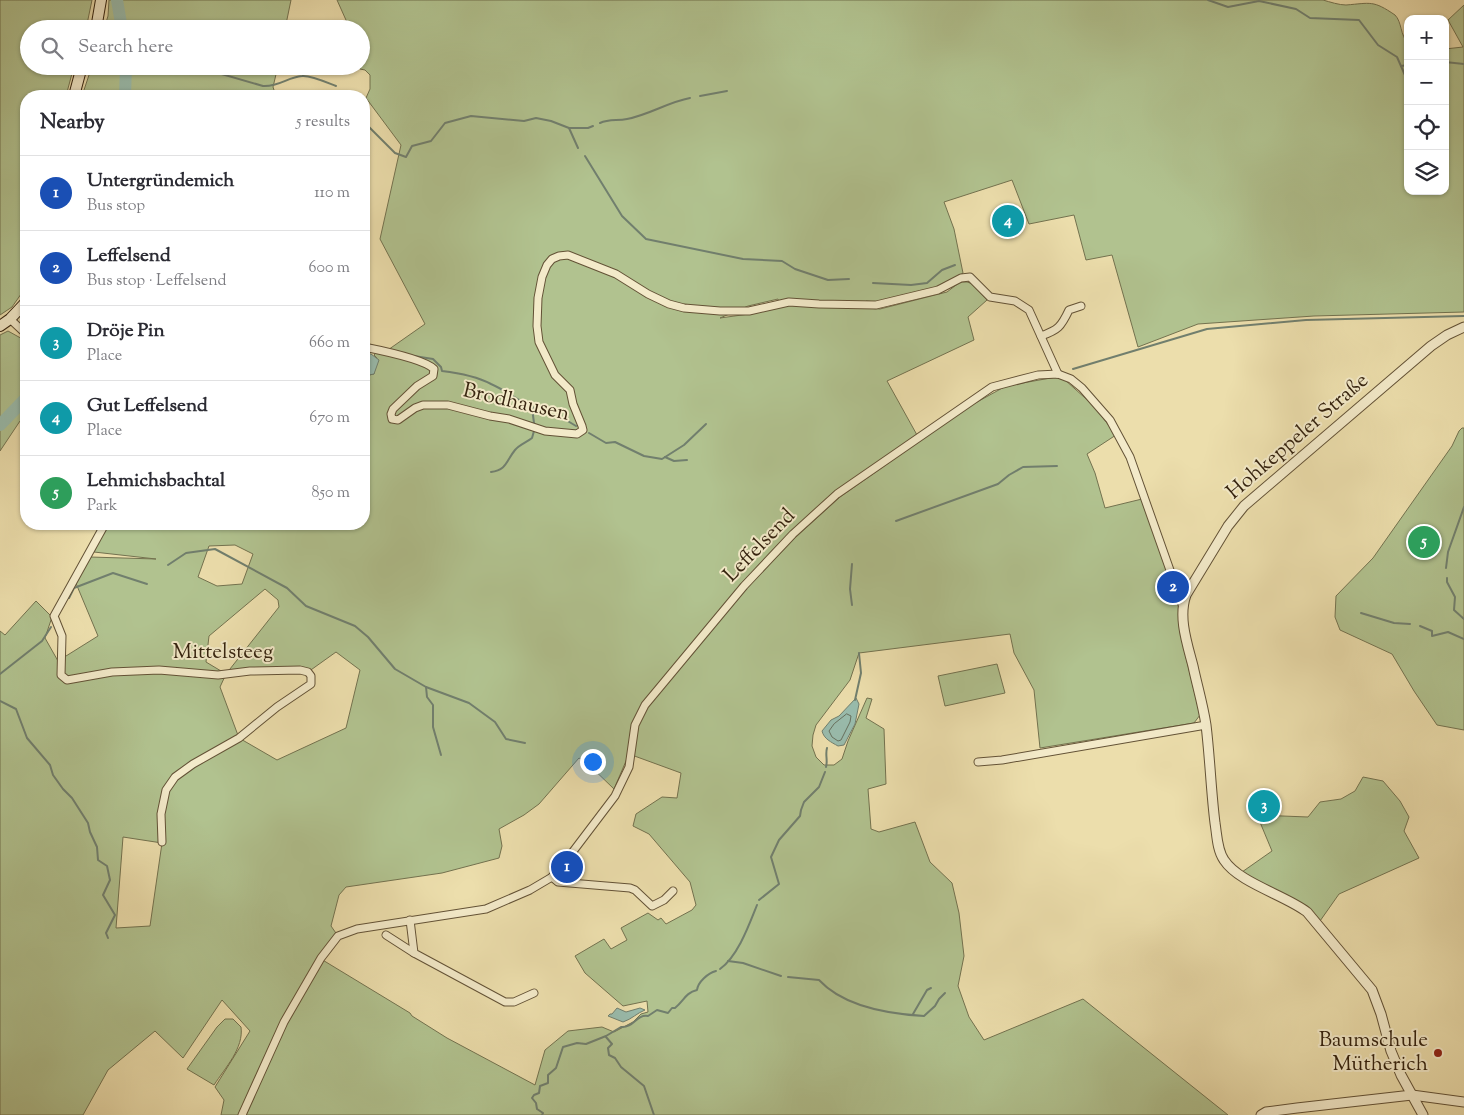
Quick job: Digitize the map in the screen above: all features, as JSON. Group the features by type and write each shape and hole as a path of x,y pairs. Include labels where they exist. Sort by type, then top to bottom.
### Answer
{"main road":[{"path":"98,20 101,0"},
{"path":"76,90 80,75"},
{"path":"0,326 20,308"}],"street":[{"name":"Brodhausen","path":"370,348 409,358 434,369 433,376 417,386 393,410 391,414 392,419 398,420 415,408 423,405 448,405 490,416 509,418 545,431 577,434 582,430 582,426 573,404 570,390 556,375 538,342 536,326 538,298 542,277 547,265 552,259 568,255 616,274 648,294 669,304 684,308 720,311 749,311 789,302 876,305 938,290 961,278 970,277 990,297 1015,301 1029,310 1041,336"},
{"path":"1081,306 1069,310 1061,326 1056,330 1041,336 1058,374 1065,376 1082,388 1110,420 1124,444 1183,607"},
{"path":"10,319 20,328"},
{"name":"Hohkeppeler Straße","path":"1423,1115 1390,1051 1376,999 1365,981 1307,912 1298,905 1239,874 1224,859 1219,848 1211,794 1206,725 1185,634 1183,607 1186,595 1228,526 1244,506 1431,346 1447,335 1464,327"},
{"name":"Leffelsend","path":"242,1115 296,999 321,958 338,936 357,929 486,909 530,890 552,876 615,796 629,768 638,716 645,706 727,605 794,534 837,494 992,387 1027,377 1058,374"},
{"name":"Mittelsteeg","path":"103,530 54,616 62,636 60,672 63,679 78,679 112,672 159,670 218,675 250,671 300,670 308,672 311,676 311,684 277,707 239,738 175,776 166,790 161,814 162,842"},
{"path":"978,762 1002,760 1206,725"},
{"path":"552,876 558,882 630,888 636,890 652,906 664,900 673,891"},
{"path":"410,920 414,953"},
{"path":"386,935 414,953 505,1002 514,1002 534,993"},
{"path":"1261,1115 1266,1112 1293,1108 1412,1095 1464,1102"}],"green space":[{"path":"0,0 92,0 88,20 20,20 20,75 72,75 68,90 20,90 20,296 12,307 0,315"},
{"path":"109,0 291,0 287,20 107,20"},
{"path":"337,0 1323,0 1343,5 1367,3 1382,7 1395,15 1404,36 1404,195 1449,195 1449,49 1463,47 1449,19 1464,5 1464,312 1314,316 1198,324 1138,347 1112,255 1086,260 1074,215 1029,224 1012,180 944,202 954,229 963,273 953,280 932,289 876,302 866,301 866,308 880,309 947,292 960,282 967,282 973,284 987,300 968,317 974,340 887,381 917,435 834,492 790,532 739,586 743,592 796,537 840,497 968,407 1006,386 1056,377 1065,380 1094,406 1116,435 1087,454 1095,473 1105,508 1142,499 1178,603 1182,641 1200,715 1194,723 1040,748 1034,690 1014,653 1010,634 859,653 850,680 816,725 812,746 816,757 824,765 834,765 842,759 867,698 872,699 866,718 884,729 886,784 868,789 871,829 879,832 915,822 930,862 952,883 959,913 964,956 958,986 969,1017 984,1040 1083,999 1228,1115 221,1115 224,1100 215,1087 250,1031 222,1000 183,1058 155,1031 108,1070 83,1115 0,1115 0,631 5,635 36,601 52,617 45,638 58,661 98,636 75,581 90,557 156,559 94,552 104,530 370,530 370,375 374,374 377,358 374,355 385,352 425,324 380,239 401,145 370,103 370,20 346,20","holes":["778,299 780,305 749,314 720,318 748,306","235,545 253,554 242,584 217,586 198,577 209,546","265,589 278,600 279,607 226,674 206,662 209,636","336,652 360,670 346,728 277,760 239,738 220,687 226,674 308,672","629,754 681,773 677,798 662,797 636,814 633,826 649,834 690,882 696,905 692,910 666,924 661,918 658,920 648,913 621,928 627,940 611,949 604,939 575,956 585,973 623,1006 647,1001 648,1012 641,1014 633,1022 614,1032 602,1027 568,1031 545,1050 535,1085 447,1038 410,1013 321,959 338,936 331,926 339,895 346,887 442,873 499,858 502,846 499,829 539,804 579,758 586,762 614,789","123,837 162,843 150,926 116,928"]},
{"path":"89,75 276,75 274,90 84,90"},
{"path":"8,331 20,338 20,421 0,451 0,335"},
{"path":"1462,428 1464,428 1464,730 1437,725 1392,654 1340,630 1335,617 1336,596 1373,558 1452,446"},
{"path":"997,664 1005,693 945,706 938,676"},
{"path":"1363,777 1383,781 1400,801 1409,817 1404,831 1419,858 1339,894 1320,921 1242,872 1272,851 1257,815 1308,817 1320,802 1341,799 1355,791"},
{"path":"225,1019 233,1019 241,1027 240,1043 233,1058 214,1085 187,1069 217,1027"}],"water":[{"path":"370,354 379,360 374,374 370,375"},
{"path":"856,698 859,704 855,724 844,745 838,746 830,742 822,731 831,720 839,716"},
{"path":"617,1008 626,1012 640,1008 645,1010 623,1022 608,1016"}],"waterway":[{"path":"117,0 120,20"},
{"path":"1208,0 1228,7 1259,1 1296,9 1310,18 1359,20 1378,45 1397,57 1404,73"},
{"path":"1449,62 1464,64"},
{"path":"125,90 126,75"},
{"path":"225,75 263,86 274,85 302,76 315,78 336,86"},
{"path":"700,96 727,91"},
{"path":"600,123 635,117 690,98"},
{"path":"370,128 395,153 406,157 412,146 431,141 445,123 471,116 524,121 536,118 569,128 578,148"},
{"path":"569,128 588,128 593,126"},
{"path":"585,156 622,216 646,239 743,259 782,261 795,269 828,280 849,279"},
{"path":"873,283 911,285 927,283 942,270 955,265"},
{"path":"1073,369 1207,329 1306,320 1464,316"},
{"path":"414,356 433,359 441,367 442,371 467,375 485,381 526,404 548,412 552,417 561,417 576,426"},
{"path":"0,425 20,404"},
{"path":"532,408 534,423"},
{"path":"589,433 606,443 615,442 644,456 662,459 684,445 706,424"},
{"path":"491,472 503,467 517,448 532,438 534,431"},
{"path":"665,457 674,461 687,460"},
{"path":"896,521 998,484 1023,467 1057,466"},
{"path":"1446,568 1448,552 1464,507"},
{"path":"168,565 186,553 215,549 287,588 306,606 355,626 368,637 395,669 426,687 469,703 495,722 506,739 525,743"},
{"path":"852,564 850,589 852,605"},
{"path":"69,598 74,588 113,573 147,584"},
{"path":"1447,578 1447,582 1455,597 1454,610 1464,619"},
{"path":"1361,613 1394,623 1410,624"},
{"path":"1420,626 1432,631 1432,636 1448,632 1464,639"},
{"path":"0,674 42,641 51,627"},
{"path":"855,700 861,673 859,653"},
{"path":"426,687 427,697 433,705 433,727 441,755"},
{"path":"0,701 16,709 27,738 50,765 53,775 72,798 88,823 97,847 98,860 107,866 110,880 103,895 115,915 106,933 108,938"},
{"path":"826,767 827,748"},
{"path":"759,900 779,884 771,857 779,840 800,816 804,802 819,787 825,772"},
{"path":"720,969 738,948 757,905"},
{"path":"728,961 743,963 781,976"},
{"path":"542,1115 543,1113 537,1109 536,1103 532,1098 539,1093 540,1086 548,1083 548,1075 556,1068 563,1047 577,1043 586,1044 606,1036 621,1027 625,1027 641,1017 648,1016 657,1010 668,1013 687,995 697,990 704,978 716,971"},
{"path":"788,977 819,980 841,997 854,1003 882,1011 910,1015 924,1016 945,993"},
{"path":"913,1014 927,990 931,988"},
{"path":"606,1037 612,1044 608,1048 609,1055 615,1058 621,1067 644,1086 654,1115"}],"place":[{"name":"Gut Leffelsend","path":"1008,221"},
{"name":"Lehmichsbachtal","path":"1424,542"},
{"name":"Leffelsend","path":"1173,587"},
{"name":"Dröje Pin","path":"1264,806"},
{"name":"Untergründemich","path":"567,867"},
{"name":"Baumschule Mütherich","path":"1438,1053"}]}
